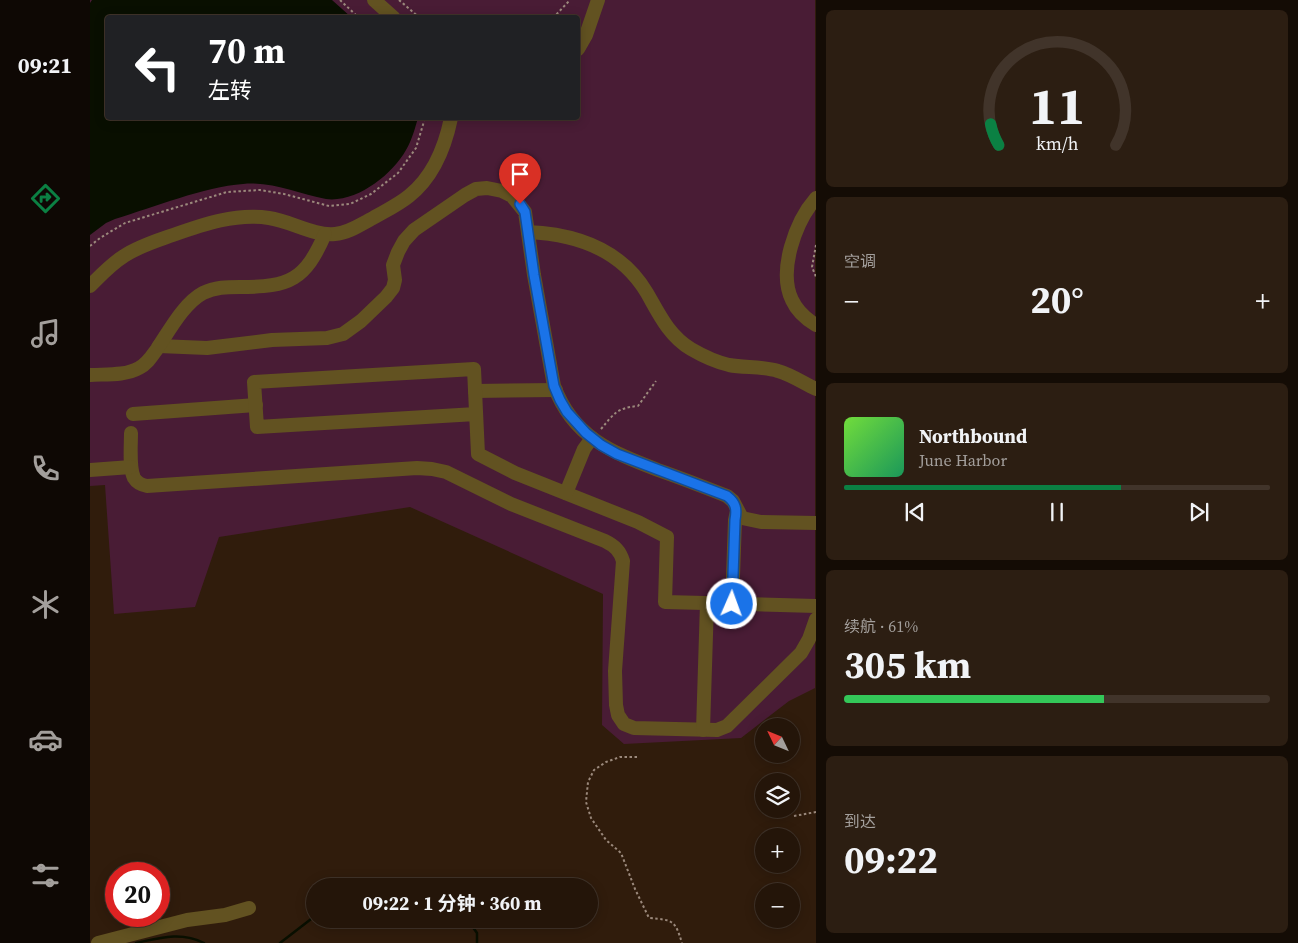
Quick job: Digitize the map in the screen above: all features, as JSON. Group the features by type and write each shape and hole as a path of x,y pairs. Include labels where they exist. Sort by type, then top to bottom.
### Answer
{"street":[{"path":"374,0 391,15"},
{"path":"580,46 586,36 598,0"},
{"path":"90,286 114,263 132,251 152,242 214,221 244,217 266,217 286,221 325,234 348,231 400,203 417,189 438,159 449,130 451,120"},
{"path":"158,346 207,348 272,340 327,338 343,334 361,322 393,288 395,280 394,265 404,241 414,230 476,189 487,188 502,191 512,196 525,212 534,275 556,390 567,412 592,438 617,454 727,496 733,501 742,518 761,522 816,523"},
{"path":"816,198 806,211 797,230 790,251 786,273 787,287 795,306 816,326"},
{"path":"528,232 551,233 577,238 598,247 613,257 633,274 673,334 690,348 730,365 759,367 778,371 793,376 816,389"},
{"path":"90,375 124,373 143,365 190,303 201,294 220,287 276,286 298,276 314,256 325,234"},
{"path":"476,414 257,427 254,382 474,369 478,454 514,473 638,522 667,538 665,602 816,606"},
{"path":"475,391 556,390"},
{"path":"133,414 256,405"},
{"path":"131,433 131,467 134,478 139,484 147,486 417,468 432,469 446,472 511,504 615,546 621,553 623,561 615,671 616,705 618,715 624,724 634,728 717,730 727,726 793,663 809,639 816,618"},
{"path":"566,493 584,449 592,438"},
{"path":"90,470 131,467"},
{"path":"732,604 735,520 737,511"},
{"path":"702,730 706,603"},
{"path":"98,943 187,920 225,915 249,908"}],"path":[{"path":"340,0 356,15"},
{"path":"399,0 416,15"},
{"path":"556,15 570,0"},
{"path":"90,246 125,223 227,192 265,191 329,206 342,206 355,202 381,187 398,173 416,148 424,120"},
{"path":"816,246 812,267 816,278"},
{"path":"592,438 618,410 638,406 656,381"},
{"path":"637,757 620,757 606,762 594,770 588,782 586,802 591,818 606,840 622,853 648,918 671,922 677,927 682,943"},
{"path":"800,815 816,812"}],"shaded area":[{"path":"90,0 815,0 815,688 789,701 767,718 755,718 755,727 741,738 624,744 602,725 603,594 410,507 219,537 195,607 114,614 105,485 90,486"},
{"path":"92,0 332,0 349,15 105,15 105,120 417,120 410,142 392,169 372,185 349,197 326,199 264,184 228,186 196,193 115,219 90,235 90,3"}],"waterway":[{"path":"280,943 306,923"},
{"path":"473,928 477,933 477,943"},
{"path":"136,943 178,936 195,939 204,943"}],"route":[{"path":"520,204 525,212 554,386 560,400 567,412 586,433 601,445 617,454 727,496 733,501 737,511 735,520 732,604"}]}
